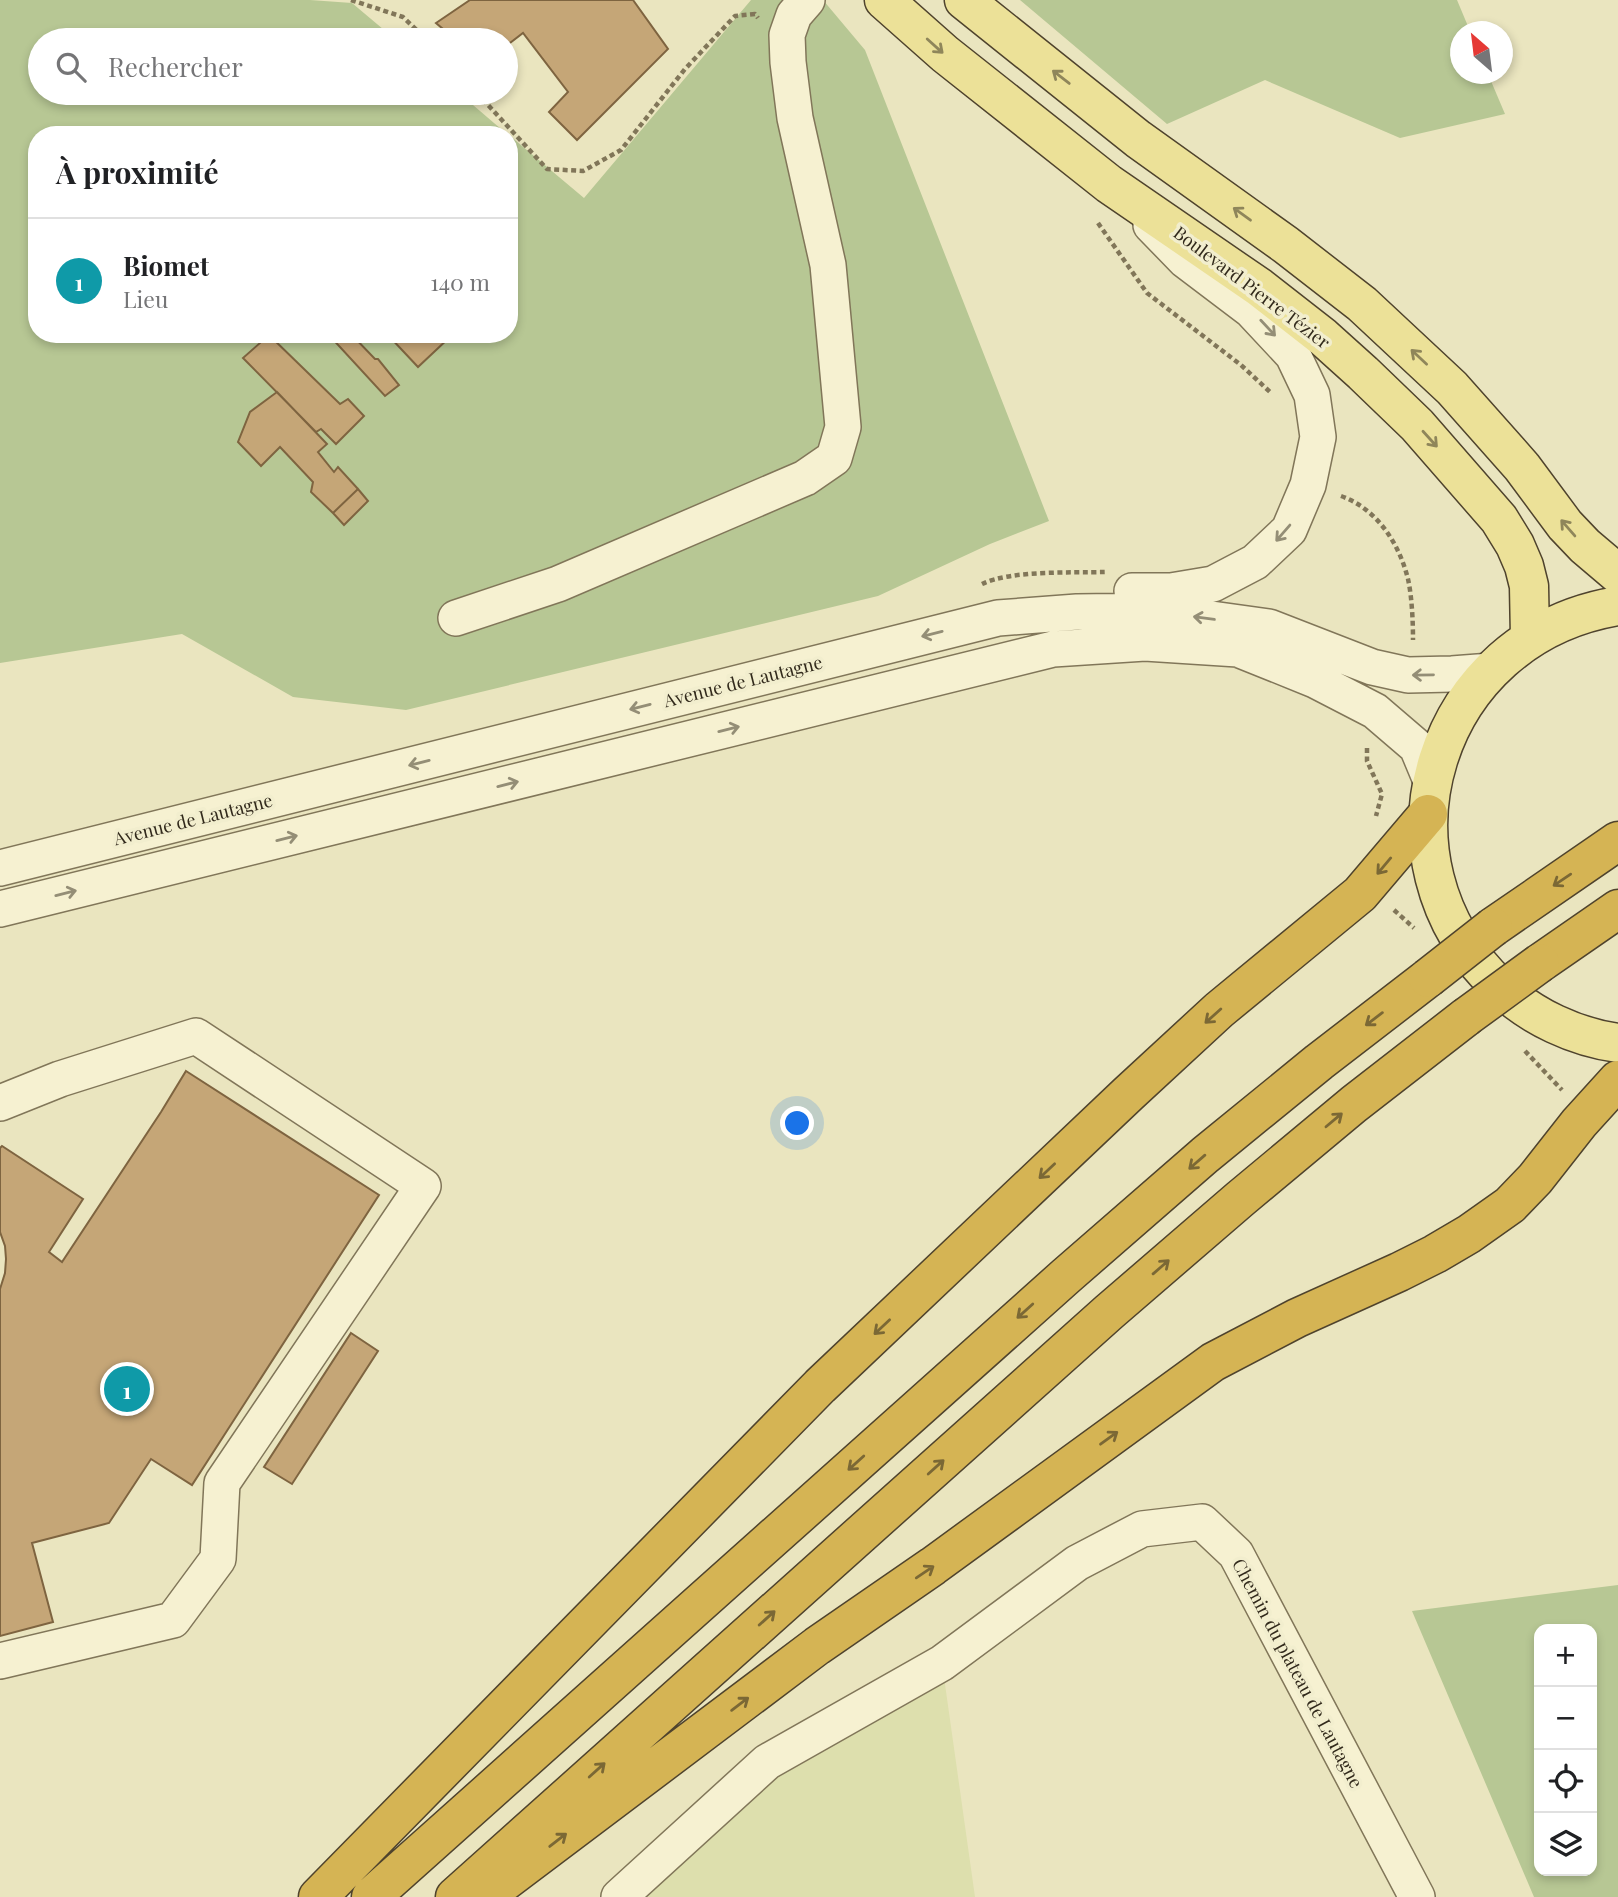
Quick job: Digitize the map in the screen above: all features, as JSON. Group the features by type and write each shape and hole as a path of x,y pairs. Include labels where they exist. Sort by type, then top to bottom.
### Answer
{"highway":[{"path":"318,1897 820,1386 1219,1010 1360,894 1430,799"},
{"path":"371,1897 1205,1155 1493,926 1618,841"},
{"path":"455,1897 1109,1312 1344,1112 1466,1017 1618,909"},
{"path":"1469,1234 1503,1200 1547,1145 1578,1100 1618,1060"},
{"path":"484,1897 817,1646 933,1566 1213,1362 1297,1318 1399,1272 1469,1234 1510,1205 1618,1080"}],"main road":[{"name":"Boulevard Pierre Tézier","path":"884,0 945,54 1109,184 1291,312 1363,373 1417,425 1499,519 1515,545 1529,586 1530,638"},
{"path":"964,0 1138,139 1286,245 1362,304 1452,388 1522,467 1565,525 1618,574"},
{"path":"1618,606 1577,615 1530,638 1491,671 1474,690 1455,719 1441,750 1430,799 1429,842 1433,870 1452,924 1461,941 1484,971 1511,997 1541,1018 1575,1032 1618,1043"}],"street":[{"path":"456,618 558,584 805,478 834,458 843,427 828,265 795,118 788,62 787,35 794,15 807,0"},
{"path":"998,618 1028,600 1073,592 1171,591 1213,584 1255,562 1289,530 1308,485 1318,437 1312,395 1293,355 1251,310 1185,260 1109,184"},
{"name":"Avenue de Lautagne","path":"0,868 998,618 1077,612 1154,611 1269,627 1372,667 1408,675 1491,671"},
{"path":"0,909 1052,649 1145,643 1238,649 1315,680 1376,711 1417,747 1430,799"},
{"path":"0,1103 60,1079 196,1036 423,1186 222,1483 218,1559 173,1620 0,1661"},
{"name":"Chemin du plateau de Lautagne","path":"619,1897 767,1762 942,1663 1077,1563 1142,1528 1202,1522 1236,1553 1416,1897"}],"path":[{"path":"351,0 403,17 414,28"},
{"path":"518,138 547,169 583,171 621,150 685,69 735,16 755,14 767,29 787,35"},
{"path":"488,105 507,126"},
{"path":"1097,221 1147,293 1241,365 1276,397"}],"green space":[{"path":"0,0 310,0 352,3 382,28 28,28 28,105 473,105 498,126 28,126 28,343 518,343 518,143 584,198 751,0 823,0 865,50 1049,521 990,544 878,596 406,710 293,697 182,634 0,663"},
{"path":"1020,0 1457,0 1466,21 1450,21 1450,84 1492,84 1505,114 1400,138 1265,80 1167,124"},
{"path":"1618,1585 1618,1897 1534,1897 1412,1611"},
{"path":"942,1663 975,1897 619,1897 767,1762"}],"building":[{"path":"470,0 633,0 668,49 577,140 549,112 568,92 523,33 518,37 518,28 442,28 436,23"},
{"path":"260,343 277,343 340,404 348,399 364,416 336,444 321,429 316,432 243,358"},
{"path":"336,343 360,343 378,359 399,385 385,396"},
{"path":"395,343 444,343 418,367"},
{"path":"277,392 327,444 318,452 334,472 338,467 358,489 333,513 311,492 313,482 280,447 261,466 238,442 250,412"},
{"path":"358,489 368,501 344,525 333,513"},
{"path":"186,1071 379,1195 192,1485 151,1459 109,1523 32,1543 53,1622 0,1636 0,1289 6,1259 0,1232 0,1148 2,1146 83,1199 49,1252 62,1262"},
{"path":"351,1333 378,1351 292,1484 264,1467"}],"place":[{"name":"Biomet","path":"127,1389"}]}
